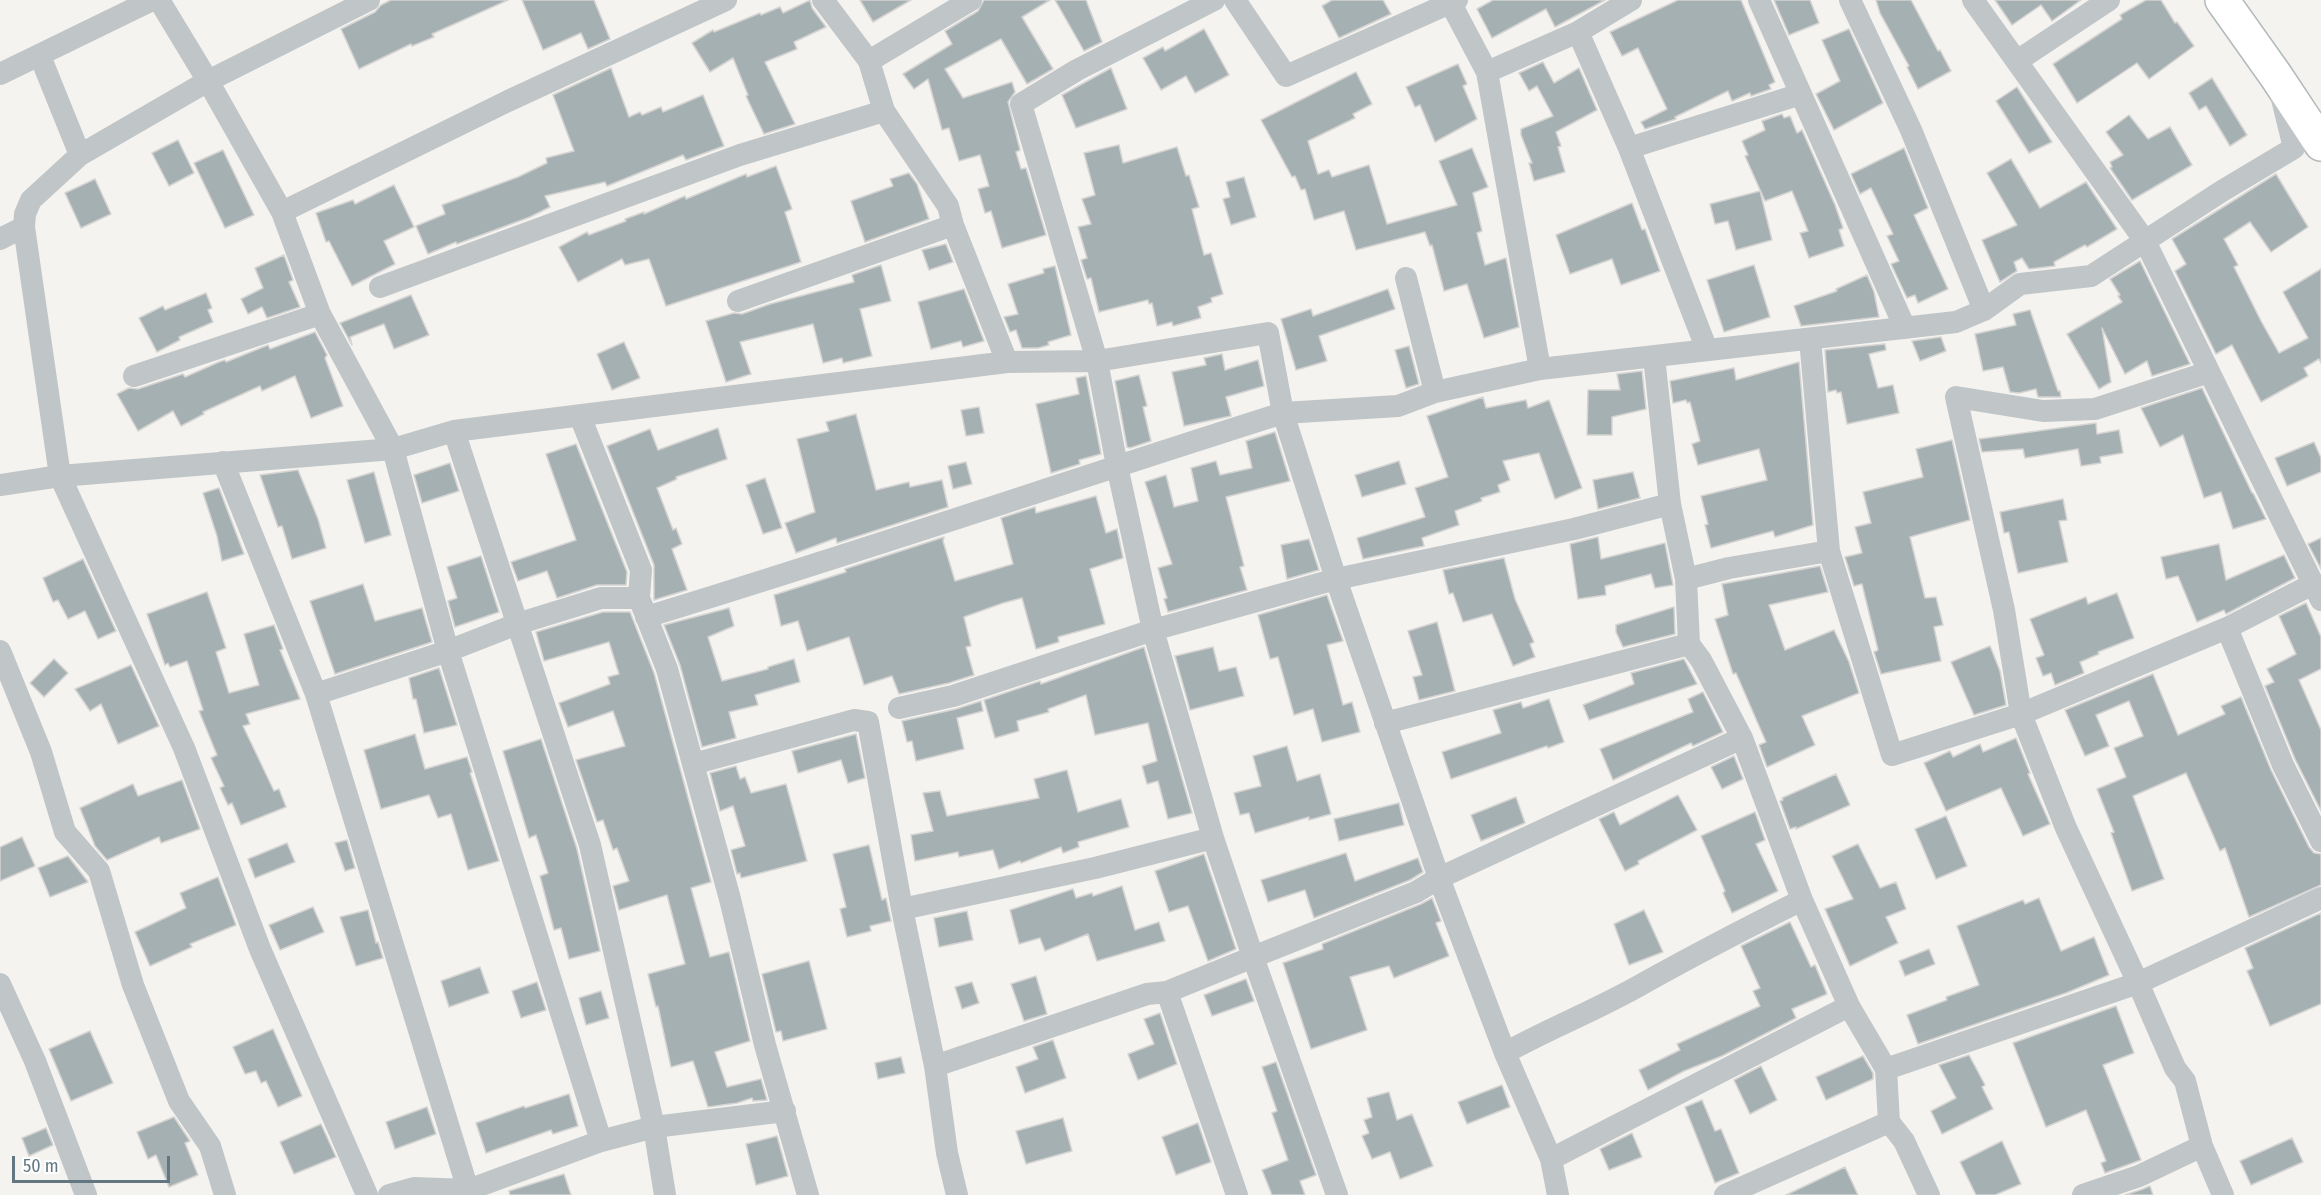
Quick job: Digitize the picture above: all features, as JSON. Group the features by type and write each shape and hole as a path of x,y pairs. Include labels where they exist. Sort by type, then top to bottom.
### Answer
{"main road":[{"path":"2222,0 2321,144"}],"street":[{"path":"0,74 152,0"},
{"path":"159,0 282,212 320,314 393,449 448,651 601,1141"},
{"path":"367,1195 260,949 184,748 60,476 24,227 25,214 31,200 80,155 208,81 369,0"},
{"path":"282,212 508,101 726,0"},
{"path":"823,0 869,61 884,111 948,206 953,225 1007,362"},
{"path":"869,61 971,0"},
{"path":"1214,0 1077,70 1022,104 1097,361 1117,466 1153,630 1213,838 1337,1195"},
{"path":"1235,0 1286,76 1452,1 1487,72 1540,369"},
{"path":"1487,72 1578,32 1631,0"},
{"path":"1759,0 1905,328"},
{"path":"1850,0 1911,130 1984,310"},
{"path":"1810,339 1828,551 1892,755 2021,714 2317,592 2145,241 1973,0"},
{"path":"2017,62 2109,0"},
{"path":"1578,32 1629,148 1707,350"},
{"path":"40,56 80,155"},
{"path":"316,694 448,651 517,624 601,598 642,607 758,583 1283,413 1398,406 1435,392 1540,369 1956,322 1984,310 2020,284 2091,276 2222,191 2294,148 2276,76"},
{"path":"1629,148 1801,94"},
{"path":"380,287 740,154 884,111"},
{"path":"738,301 953,225"},
{"path":"0,239 24,227"},
{"path":"1406,278 1435,392"},
{"path":"135,376 320,314"},
{"path":"0,485 60,476 393,449 454,431 1007,362 1097,361 1268,333 1283,413 1336,579 1439,878 1504,1053 1551,1159 1558,1195"},
{"path":"1654,357 1670,504 1686,579 1689,644 1701,660 1742,738 1802,900 1849,1006 1886,1069 1889,1122 1904,1141 1929,1195"},
{"path":"2209,372 2095,410 2043,411 1956,396 2004,610 2021,714 2066,828 2138,982 2175,1068 2186,1081 2202,1146 2223,1195"},
{"path":"580,416 642,570 642,607 667,669 730,899 765,1045 808,1195"},
{"path":"454,431 590,845 654,1127 665,1195"},
{"path":"223,462 316,694 468,1190"},
{"path":"899,708 953,696 1153,630 1336,579 1574,529 1670,504"},
{"path":"1686,579 1729,568 1828,551"},
{"path":"2227,628 2283,765 2321,841"},
{"path":"1385,723 1689,644"},
{"path":"0,651 41,752 65,832 99,872 133,986 179,1101 210,1146 225,1195"},
{"path":"693,764 854,720 867,722 934,1066 947,1153 957,1195"},
{"path":"934,1066 1147,994 1167,992 1416,892 1439,878 1742,738"},
{"path":"902,909 1095,868 1213,838"},
{"path":"1886,1069 2138,982 2321,898"},
{"path":"1504,1053 1545,1030 1643,984 1671,967 1802,900"},
{"path":"0,984 34,1061 86,1195"},
{"path":"1167,992 1237,1195"},
{"path":"1551,1159 1849,1006"},
{"path":"389,1195 414,1188 468,1190 601,1141 654,1127 785,1111"},
{"path":"1725,1195 1889,1122"},
{"path":"2083,1195 2139,1176 2202,1146"}],"building":[{"path":"391,0 508,0 432,34 434,37 412,46 411,44 359,69 341,29 375,12 381,5"},
{"path":"522,0 594,0 610,39 588,49 581,33 543,50"},
{"path":"810,0 812,8 826,27 794,42 797,49 765,62 795,124 764,134 746,96 748,95 733,58 710,72 692,43 713,30 714,32 780,7 783,13"},
{"path":"860,0 911,0 873,22"},
{"path":"984,0 1050,0 1022,17 1053,69 1027,84 1001,39 945,69 963,98 1012,82 1015,92 1008,102 1020,150 1016,152 1021,169 1026,168 1046,235 1002,248 991,211 985,213 978,189 989,186 980,155 959,161 949,128 942,130 928,79 914,89 903,74 952,44 945,31 978,11"},
{"path":"1055,0 1086,0 1102,42 1084,51"},
{"path":"1332,0 1383,0 1391,14 1339,38 1322,6"},
{"path":"1493,0 1605,0 1555,27 1546,9 1492,38 1477,9"},
{"path":"1678,0 1741,0 1775,82 1769,85 1771,89 1751,96 1750,93 1732,101 1728,91 1675,117 1676,119 1645,129 1641,122 1667,109 1638,48 1622,56 1610,32"},
{"path":"1774,0 1810,0 1819,23 1789,35"},
{"path":"1876,0 1911,0 1951,71 1918,89 1907,67 1909,66 1880,13"},
{"path":"1995,0 2081,0 2052,21 2041,5 2012,25"},
{"path":"2146,0 2161,0 2175,23 2177,22 2194,46 2149,79 2137,63 2077,103 2053,64 2122,19 2120,15"},
{"path":"1204,29 1229,75 1195,93 1186,76 1161,90 1143,58 1163,47 1165,51"},
{"path":"1849,29 1883,103 1834,130 1816,94 1840,81 1822,40"},
{"path":"1543,62 1554,83 1579,68 1597,110 1556,132 1561,146 1558,147 1565,172 1534,181 1529,163 1532,163 1521,135 1521,129 1553,116 1537,86 1529,91 1519,73"},
{"path":"1458,64 1467,84 1463,86 1477,119 1435,142 1420,105 1415,107 1406,87"},
{"path":"611,68 629,117 640,112 642,115 661,107 663,112 703,95 724,146 686,160 683,155 607,186 605,182 545,196 550,207 530,217 428,254 416,226 445,214 442,205 518,177 547,163 546,158 574,151 553,95"},
{"path":"1111,68 1127,109 1076,128 1062,95"},
{"path":"1356,72 1372,104 1353,114 1355,118 1308,141 1318,174 1329,170 1332,177 1369,165 1387,224 1457,205 1439,161 1472,148 1488,187 1473,193 1482,231 1477,233 1485,265 1506,258 1519,327 1484,338 1467,284 1444,291 1432,245 1430,246 1425,232 1356,250 1344,211 1314,220 1305,189 1301,190 1295,176 1292,177 1261,120"},
{"path":"2212,78 2247,135 2230,146 2206,106 2199,110 2189,93"},
{"path":"2017,87 2052,142 2029,153 1996,101"},
{"path":"1782,114 1784,118 1790,116 1797,133 1802,130 1843,228 1839,230 1844,246 1809,258 1800,233 1808,231 1792,191 1765,201 1745,156 1748,155 1742,141 1765,130 1762,121"},
{"path":"2129,115 2148,139 2170,127 2192,165 2132,200 2110,168 2112,167 2110,162 2123,155 2106,132"},
{"path":"178,140 194,173 169,186 152,153"},
{"path":"1119,145 1123,163 1177,147 1199,207 1192,209 1204,255 1211,253 1223,294 1211,298 1212,302 1198,307 1201,318 1173,326 1172,322 1157,326 1152,303 1149,304 1148,300 1099,312 1091,278 1087,279 1081,260 1087,258 1078,227 1091,224 1082,199 1095,195 1084,153"},
{"path":"1904,148 1928,208 1914,215 1948,289 1918,303 1915,295 1907,298 1891,264 1899,261 1887,236 1893,234 1871,188 1860,194 1851,174"},
{"path":"223,150 254,215 225,228 194,163"},
{"path":"2011,159 2040,208 2086,182 2117,229 2087,247 2085,245 2054,262 2055,266 2029,269 2022,258 2014,262 2017,271 2000,282 1982,240 2017,225 1987,173"},
{"path":"776,166 792,209 785,212 801,262 666,306 649,259 625,265 622,259 578,282 559,247 587,232 589,235 685,196 686,199 746,174 747,177"},
{"path":"909,173 917,184 929,219 865,242 851,201 893,186 890,179"},
{"path":"2276,174 2308,227 2271,252 2250,222 2224,239 2238,265 2234,267 2279,353 2308,338 2283,292 2321,269 2321,363 2319,359 2304,368 2308,376 2261,402 2232,345 2216,354 2175,271 2186,264 2172,239"},
{"path":"1244,177 1256,217 1231,225 1223,199 1230,197 1226,182"},
{"path":"95,179 111,214 81,228 65,193"},
{"path":"394,185 414,227 384,241 395,264 352,286 329,241 326,242 316,213 353,200 355,204"},
{"path":"1760,191 1772,240 1736,250 1728,221 1715,224 1710,204"},
{"path":"1632,203 1642,230 1645,229 1660,271 1621,285 1612,259 1570,274 1556,235"},
{"path":"946,244 953,262 929,270 922,250"},
{"path":"284,255 293,280 289,282 300,307 267,318 262,307 248,314 241,299 263,288 255,268"},
{"path":"2140,261 2190,364 2152,376 2147,361 2125,374 2102,328 2111,382 2099,389 2067,334 2122,302 2110,279"},
{"path":"881,265 891,301 860,309 872,356 843,363 842,358 823,363 813,324 740,342 751,374 726,382 706,321 734,313 742,314 770,304 854,282 852,275"},
{"path":"1754,265 1770,317 1724,332 1707,280"},
{"path":"1055,266 1071,335 1048,342 1049,345 1038,348 1022,348 1016,330 1010,332 1004,317 1018,314 1008,284 1044,273 1043,269"},
{"path":"1867,275 1874,292 1879,317 1801,326 1794,306 1837,291 1836,289"},
{"path":"964,289 984,341 963,347 961,341 931,349 918,302"},
{"path":"1388,289 1395,309 1319,336 1327,361 1296,370 1281,319 1311,309 1313,316"},
{"path":"206,293 212,308 208,310 213,322 179,337 180,340 157,352 139,318 163,306 165,310"},
{"path":"411,295 429,335 394,349 384,324 350,337 352,345 340,323"},
{"path":"2030,310 2061,397 2038,397 2036,389 2019,393 2010,392 2003,367 1983,371 1975,334 2016,325 2013,314"},
{"path":"315,332 327,355 325,358 343,406 311,418 295,376 262,391 260,386 203,412 204,414 181,426 173,411 138,431 117,394 129,388 138,389 183,374 185,377 268,345 270,349"},
{"path":"1941,337 1946,351 1920,361 1912,341"},
{"path":"624,342 640,378 612,390 597,354"},
{"path":"1885,344 1886,350 1869,354 1878,388 1893,385 1899,413 1847,424 1841,392 1837,393 1836,390 1828,392 1825,350"},
{"path":"1409,346 1419,384 1406,388 1395,350"},
{"path":"1222,354 1225,370 1258,360 1264,386 1226,397 1231,416 1184,426 1172,372 1206,365 1204,358"},
{"path":"1799,362 1813,525 1775,537 1773,531 1711,548 1701,496 1767,480 1759,449 1698,465 1692,444 1700,441 1690,402 1687,403 1686,400 1673,403 1670,381 1734,368 1736,380"},
{"path":"1642,371 1646,409 1612,417 1612,435 1587,435 1588,390 1620,390 1617,374"},
{"path":"1139,375 1147,406 1143,407 1151,441 1130,448 1127,447 1115,381"},
{"path":"1086,376 1101,454 1079,460 1080,464 1051,473 1036,404 1079,394 1076,378"},
{"path":"2202,388 2266,519 2233,529 2221,492 2204,498 2183,435 2160,447 2141,408"},
{"path":"1483,397 1486,408 1526,400 1528,408 1549,400 1582,488 1555,499 1539,453 1503,461 1510,480 1498,485 1500,492 1481,498 1482,501 1455,511 1459,525 1422,538 1424,546 1363,559 1357,538 1425,517 1415,488 1448,477 1427,416"},
{"path":"979,407 984,433 966,436 961,410"},
{"path":"856,414 876,490 909,482 910,487 942,480 948,507 837,543 836,538 796,553 785,523 815,512 797,439 829,431 826,422"},
{"path":"2096,423 2097,434 2119,430 2123,453 2100,457 2101,463 2081,466 2078,449 2025,458 2023,449 1982,452 1979,439"},
{"path":"718,428 727,459 676,477 677,479 657,488 673,530 676,528 682,544 672,549 687,590 654,600 654,565 607,446 650,429 658,450"},
{"path":"1275,432 1290,481 1226,497 1244,566 1240,567 1247,590 1168,612 1164,599 1167,598 1158,568 1172,564 1145,482 1166,475 1174,507 1198,501 1191,468 1216,461 1220,475 1252,468 1246,441"},
{"path":"1952,440 1970,520 1910,537 1925,598 1936,597 1943,625 1934,627 1941,661 1881,674 1874,652 1878,650 1862,584 1854,586 1845,557 1862,553 1855,527 1871,523 1863,492 1923,477 1916,449"},
{"path":"2314,442 2321,458 2321,472 2287,486 2275,458"},
{"path":"576,444 627,572 626,585 597,585 557,598 547,571 518,581 511,562 576,540 546,454"},
{"path":"1399,461 1406,484 1362,497 1355,475"},
{"path":"966,462 972,484 953,489 948,466"},
{"path":"450,463 459,491 422,503 414,475"},
{"path":"298,470 318,519 326,548 292,559 282,526 278,527 260,475"},
{"path":"374,472 391,535 365,543 347,480"},
{"path":"1633,472 1640,498 1598,509 1593,480"},
{"path":"765,478 782,528 763,534 746,485"},
{"path":"219,488 244,554 222,561 217,536 203,493"},
{"path":"1096,496 1106,533 1117,529 1123,558 1090,569 1105,624 1058,637 1059,642 1036,649 1022,598 1003,603 964,617 971,646 966,647 974,675 899,694 892,676 864,685 849,637 807,651 798,621 781,626 774,595 944,537 943,541 955,581 1013,564 1001,518 1035,507 1036,513"},
{"path":"2063,499 2067,520 2059,521 2068,562 2018,573 2009,532 2004,533 2000,512"},
{"path":"1598,537 1601,559 1665,543 1673,585 1655,588 1651,574 1605,586 1606,595 1578,599 1570,544"},
{"path":"2321,538 2321,569 2308,544"},
{"path":"1309,539 1319,570 1287,579 1281,545"},
{"path":"2219,544 2226,580 2284,555 2295,578 2226,614 2224,610 2197,622 2178,576 2166,579 2161,557"},
{"path":"481,556 499,612 455,627 448,601 457,598 447,567"},
{"path":"1504,558 1515,599 1534,642 1530,644 1535,657 1513,666 1492,614 1463,622 1453,593 1449,594 1443,570"},
{"path":"83,559 116,631 98,639 85,611 68,619 58,600 53,602 43,578"},
{"path":"1820,566 1828,592 1769,605 1785,650 1834,630 1849,662 1859,693 1802,716 1815,745 1767,767 1759,745 1766,742 1736,673 1733,674 1715,619 1728,615 1722,584"},
{"path":"363,584 375,621 422,608 432,642 335,674 310,601"},
{"path":"207,592 226,648 216,652 229,693 259,685 244,634 274,625 283,649 280,650 300,699 246,714 250,724 243,726 274,791 279,789 286,807 241,825 232,803 228,805 220,788 224,786 211,758 217,755 199,711 203,710 187,661 170,667 168,663 165,665 147,614"},
{"path":"2117,593 2134,638 2098,652 2099,654 2080,662 2084,673 2055,685 2051,673 2043,676 2036,658 2044,655 2030,619 2086,597 2088,604"},
{"path":"1327,595 1343,641 1327,645 1343,705 1352,702 1360,732 1322,742 1313,709 1294,715 1278,657 1270,659 1258,615"},
{"path":"2306,603 2321,637 2321,669 2299,680 2321,730 2321,811 2295,759 2265,686 2274,682 2267,669 2296,654 2279,616"},
{"path":"1674,607 1675,634 1623,647 1616,632 1616,625"},
{"path":"729,608 734,626 708,637 722,681 768,669 768,667 794,659 800,682 755,695 758,705 729,712 736,738 702,747 680,665 664,625"},
{"path":"603,612 630,612 654,673 711,882 691,888 710,957 729,952 750,1041 715,1052 727,1087 761,1079 767,1100 753,1101 752,1098 737,1103 708,1107 693,1061 671,1067 658,1006 656,1007 648,974 685,964 667,895 619,910 613,886 629,881 617,848 613,850 603,820 597,822 576,760 625,746 613,711 568,727 559,703 610,684 608,677 619,674 609,642 544,661 536,632"},
{"path":"1437,622 1455,691 1419,700 1413,677 1422,675 1408,631"},
{"path":"1990,646 2000,671 2006,705 1974,715 1951,662"},
{"path":"1144,647 1192,813 1168,819 1158,781 1147,784 1142,766 1157,761 1148,723 1095,735 1086,695 1048,709 1049,712 1017,721 1019,731 995,738 984,700 1040,681 1041,684"},
{"path":"1213,647 1219,671 1236,667 1244,696 1190,710 1175,656"},
{"path":"54,659 68,673 44,697 30,683"},
{"path":"1684,659 1697,684 1589,720 1583,705 1634,684 1631,673"},
{"path":"131,665 159,726 118,744 101,704 90,711 75,689"},
{"path":"439,668 457,725 424,733 409,678"},
{"path":"2153,674 2178,735 2225,714 2221,706 2241,697 2271,770 2309,847 2314,853 2321,854 2321,885 2249,917 2225,848 2220,851 2186,773 2133,796 2164,879 2132,891 2111,833 2114,832 2097,789 2126,777 2114,748 2143,736 2129,701 2096,715 2109,746 2085,756 2065,710"},
{"path":"1703,692 1723,732 1693,746 1691,743 1613,780 1600,749 1693,712 1688,699"},
{"path":"1549,699 1564,742 1451,779 1442,752 1501,733 1493,710 1521,702 1523,708"},
{"path":"981,701 983,711 957,718 964,749 916,761 912,741 907,742 902,721"},
{"path":"415,734 425,769 467,757 472,772 470,773 499,861 468,870 451,814 438,818 429,795 381,809 364,750"},
{"path":"856,734 865,778 848,783 841,760 798,773 792,751"},
{"path":"2016,738 2030,773 2028,774 2050,824 2023,836 2001,788 1946,811 1924,763 1950,751 1953,757 1980,744 1983,752"},
{"path":"541,739 577,849 600,951 569,959 561,928 554,930 540,876 548,873 536,835 529,838 503,751"},
{"path":"1287,746 1297,781 1320,774 1331,814 1309,820 1309,817 1255,833 1249,813 1240,815 1234,793 1261,786 1253,756"},
{"path":"1734,756 1743,779 1722,789 1711,767"},
{"path":"736,766 740,779 745,777 751,793 786,784 807,861 741,878 740,873 737,874 731,850 745,846 733,806 720,811 710,773"},
{"path":"1067,770 1078,812 1121,799 1129,827 1078,842 1079,847 1063,853 1061,847 999,869 993,850 959,857 958,852 915,861 911,835 933,831 923,793 940,791 947,816 1039,798 1034,779"},
{"path":"1836,774 1850,805 1796,829 1796,827 1790,829 1780,801 1783,800 1782,798"},
{"path":"182,780 200,829 161,843 159,837 107,860 95,846 80,808 133,784 138,796"},
{"path":"1678,795 1697,830 1638,861 1639,864 1625,871 1599,819 1614,812 1620,825"},
{"path":"1516,797 1525,823 1481,841 1471,815"},
{"path":"1399,803 1404,825 1339,841 1334,819"},
{"path":"1755,812 1765,840 1756,844 1778,891 1732,913 1701,836"},
{"path":"1946,816 1967,866 1936,879 1915,829"},
{"path":"22,837 35,866 0,881 0,847"},
{"path":"347,840 355,868 345,871 335,843"},
{"path":"287,843 295,862 255,878 248,859"},
{"path":"1858,844 1880,888 1896,882 1906,909 1886,917 1898,943 1850,966 1825,909 1853,899 1832,856"},
{"path":"869,845 882,900 886,898 891,921 870,926 871,931 847,937 840,909 846,907 833,854"},
{"path":"1346,853 1355,881 1418,858 1423,872 1410,880 1314,918 1305,890 1268,902 1261,880"},
{"path":"1204,854 1236,949 1208,961 1188,906 1169,912 1155,871"},
{"path":"68,856 88,882 50,897 38,868"},
{"path":"218,877 236,925 190,944 192,947 150,966 135,932 186,908 180,893"},
{"path":"1122,886 1135,930 1159,922 1165,941 1097,961 1088,934 1045,951 1040,938 1019,944 1010,910 1073,889 1076,898 1092,893 1093,896"},
{"path":"1432,898 1441,921 1436,923 1449,956 1394,978 1389,966 1350,977 1367,1030 1311,1049 1283,963 1323,949 1322,944"},
{"path":"2039,898 2061,951 2094,937 2109,975 2066,993 1918,1044 1907,1015 1979,985 1957,926 2023,900 2025,904"},
{"path":"313,907 324,932 280,950 269,925"},
{"path":"368,910 376,943 378,942 383,958 356,966 340,917"},
{"path":"1644,910 1663,952 1629,965 1614,924"},
{"path":"967,911 973,940 939,947 934,918"},
{"path":"2321,913 2321,1004 2270,1026 2247,971 2253,968 2245,948"},
{"path":"1790,922 1811,967 1815,965 1827,994 1792,1009 1796,1018 1648,1090 1639,1070 1680,1050 1677,1044 1760,1006 1753,991 1760,988 1741,946"},
{"path":"1929,949 1935,964 1905,976 1899,961"},
{"path":"809,961 827,1029 783,1041 781,1031 776,1032 762,974"},
{"path":"480,967 489,993 449,1007 441,981"},
{"path":"1036,976 1047,1014 1024,1021 1011,984"},
{"path":"1246,979 1254,1001 1212,1016 1204,995"},
{"path":"537,982 546,1010 521,1018 512,991"},
{"path":"972,982 979,1003 962,1009 955,987"},
{"path":"601,991 609,1018 586,1025 579,998"},
{"path":"2116,1006 2134,1053 2103,1065 2141,1160 2105,1173 2101,1163 2106,1161 2086,1110 2046,1127 2013,1043"},
{"path":"1160,1013 1177,1064 1138,1080 1128,1054 1154,1044 1144,1019"},
{"path":"273,1029 302,1096 278,1107 266,1081 261,1083 256,1071 245,1074 233,1047"},
{"path":"90,1031 113,1083 71,1101 49,1049"},
{"path":"1053,1040 1066,1078 1025,1093 1016,1067 1038,1059 1033,1047"},
{"path":"1969,1055 1985,1085 1982,1087 1993,1109 1942,1134 1931,1111 1956,1098 1939,1065"},
{"path":"1863,1056 1873,1073 1873,1079 1826,1100 1816,1077"},
{"path":"901,1057 905,1073 878,1079 875,1063"},
{"path":"1276,1062 1316,1175 1300,1181 1305,1195 1272,1195 1262,1170 1288,1160 1272,1113 1277,1111 1262,1067"},
{"path":"1761,1066 1777,1100 1750,1114 1734,1080"},
{"path":"1502,1085 1510,1107 1467,1124 1458,1102"},
{"path":"1389,1092 1397,1120 1412,1114 1433,1166 1400,1179 1390,1152 1372,1159 1362,1136 1369,1133 1364,1120 1372,1117 1367,1098"},
{"path":"569,1094 578,1126 553,1134 551,1130 486,1153 476,1123 524,1106 525,1108"},
{"path":"1702,1100 1715,1131 1721,1129 1739,1173 1715,1183 1685,1107"},
{"path":"427,1107 436,1134 395,1149 386,1122"},
{"path":"174,1117 190,1141 185,1143 198,1175 169,1187 156,1155 148,1159 137,1132"},
{"path":"1063,1118 1072,1151 1026,1164 1016,1131"},
{"path":"1198,1123 1211,1162 1176,1175 1162,1137"},
{"path":"321,1124 336,1157 294,1174 280,1142"},
{"path":"46,1128 53,1145 29,1156 22,1138"},
{"path":"1632,1133 1642,1157 1609,1170 1600,1149"},
{"path":"777,1136 788,1176 756,1185 746,1144"},
{"path":"2292,1138 2303,1162 2251,1185 2240,1161"},
{"path":"2002,1141 2021,1184 1995,1195 1976,1195 1960,1162"},
{"path":"1845,1167 1858,1195 1786,1195"},
{"path":"564,1174 571,1195 510,1195 509,1191"},
{"path":"2150,1186 2153,1195 2125,1195 2143,1189"}]}
